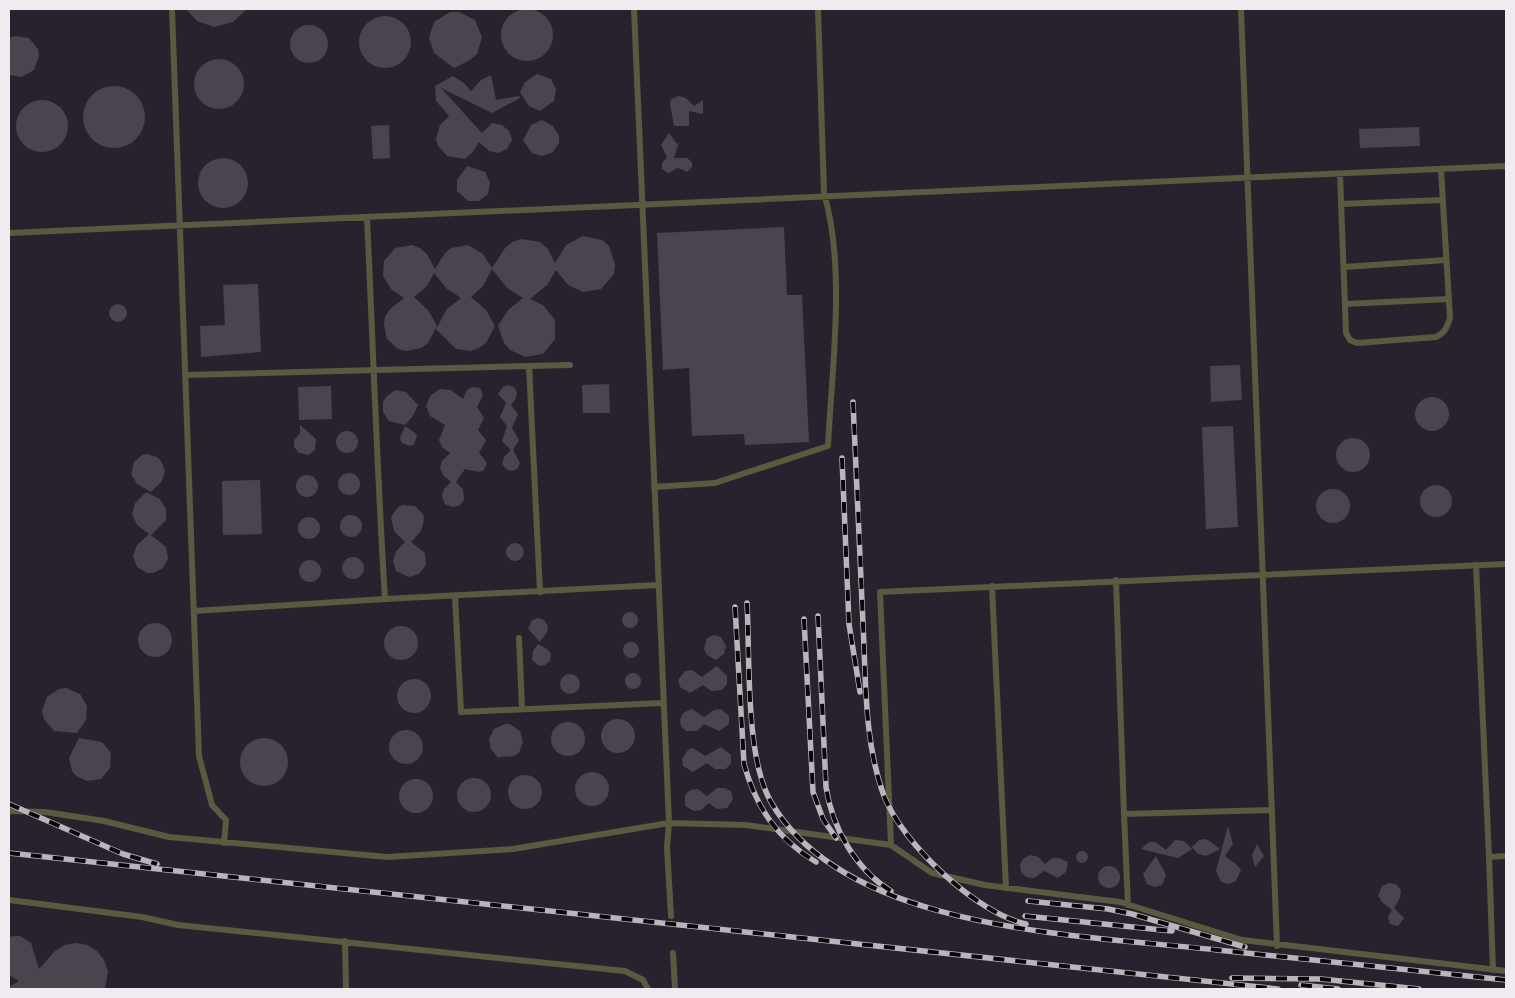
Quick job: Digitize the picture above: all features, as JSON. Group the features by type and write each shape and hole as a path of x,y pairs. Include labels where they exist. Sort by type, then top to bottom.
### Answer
{"lane":[{"path":"172,9 199,756 212,805 226,820 224,843"},
{"path":"634,9 662,703 669,823 667,847 671,916"},
{"path":"654,487 714,483 828,446 836,295 831,214 824,196 818,9"},
{"path":"1241,9 1277,946"},
{"path":"9,233 1506,166"},
{"path":"1340,174 1346,334 1350,340 1357,343 1436,337 1444,333 1450,318 1441,170"},
{"path":"1341,204 1442,200"},
{"path":"367,217 375,371 374,418 385,599"},
{"path":"1344,267 1446,260"},
{"path":"1346,304 1449,299"},
{"path":"186,375 570,365"},
{"path":"529,366 540,592"},
{"path":"891,845 880,592 1506,564"},
{"path":"1476,565 1490,857 1493,970"},
{"path":"1116,580 1128,905"},
{"path":"194,610 658,586"},
{"path":"992,586 1006,888"},
{"path":"455,596 461,712 662,703"},
{"path":"519,638 522,709"},
{"path":"1124,814 1272,810"},
{"path":"9,811 45,812 104,821 169,837 387,857 513,849 669,823 746,824 891,845 932,872 1006,888 1128,905 1242,940 1277,946 1506,971"},
{"path":"1490,857 1506,856"},
{"path":"9,900 142,917 178,925 625,971 643,980 648,989"},
{"path":"345,941 346,989"},
{"path":"673,953 676,989"}],"shaded area":[{"path":"9,9 1506,9 1506,989 9,989"}],"building":[{"path":"186,9 247,9 233,22 214,27 197,21"},
{"path":"522,9 532,9 546,16 553,30 553,40 546,54 532,61 522,61 512,57 505,50 501,40 501,30 505,20 512,13"},
{"path":"450,12 459,12 475,20 482,37 477,54 454,68 434,53 429,38 434,22"},
{"path":"380,16 390,16 404,23 411,37 411,47 404,61 390,68 380,68 370,64 363,57 359,47 359,37 363,27 370,20"},
{"path":"309,25 323,30 328,44 323,58 309,63 295,58 290,44 295,30"},
{"path":"15,36 29,38 38,49 39,56 34,70 22,77 9,75 9,38"},
{"path":"214,59 224,59 237,66 244,79 244,89 237,102 224,109 214,109 205,105 198,98 194,89 194,79 198,70 205,63"},
{"path":"537,74 551,79 556,89 554,101 540,111 529,106 520,92 525,82"},
{"path":"491,75 496,100 519,96 520,98 492,113 441,88 482,133 492,123 502,125 509,131 512,140 507,149 498,153 489,151 479,142 473,152 465,159 447,156 438,146 436,139 440,125 449,116 436,101 435,86 453,76 464,83 471,91 481,80"},
{"path":"114,86 126,88 136,95 143,105 145,117 143,129 136,139 126,146 114,148 102,146 92,139 85,129 83,117 85,105 92,95 102,88"},
{"path":"679,96 686,98 694,106 703,100 703,114 689,111 689,126 674,126 670,104 671,99"},
{"path":"42,100 52,102 60,108 66,116 68,126 66,136 60,144 52,150 42,152 32,150 24,144 18,136 16,126 18,116 24,108 32,102"},
{"path":"542,120 553,126 559,136 559,143 553,152 542,156 532,153 523,140 531,125"},
{"path":"389,125 390,158 373,159 371,126"},
{"path":"1419,127 1420,146 1360,148 1359,129"},
{"path":"669,133 677,144 679,142 674,158 687,158 692,162 692,167 687,172 678,168 668,173 662,169 662,163 667,157 661,145"},
{"path":"218,158 228,158 241,165 248,178 248,188 241,201 228,208 218,208 209,204 202,197 198,188 198,178 202,169 209,162"},
{"path":"467,166 485,172 490,182 488,194 479,201 468,201 457,191 457,180"},
{"path":"784,227 787,295 802,295 809,442 745,445 744,434 692,436 689,368 663,370 657,233"},
{"path":"583,236 602,240 609,246 615,264 614,274 601,289 583,292 568,285 556,270 547,285 530,299 543,305 555,320 555,339 543,354 525,357 510,350 504,343 498,326 508,310 523,298 507,288 492,269 483,286 471,297 486,310 495,326 486,343 479,348 471,351 456,349 436,329 447,309 461,298 447,289 434,273 427,286 414,297 428,310 437,326 428,343 421,348 406,351 398,349 387,339 384,325 385,317 390,309 404,298 391,289 383,276 384,261 395,248 412,245 420,248 427,254 435,269 445,253 451,248 468,245 483,254 492,268 505,248 512,242 522,239 540,242 548,249 555,263 566,245"},
{"path":"258,284 261,352 201,357 200,326 225,325 223,285"},
{"path":"118,304 124,307 127,313 124,319 118,322 112,319 109,313 112,307"},
{"path":"1240,365 1242,400 1211,402 1210,366"},
{"path":"609,384 610,413 583,413 582,385"},
{"path":"508,385 514,387 517,392 516,398 511,405 518,414 512,428 519,440 513,450 520,463 518,468 513,471 507,470 502,464 504,457 511,450 502,441 507,426 500,417 506,403 498,394 503,387"},
{"path":"331,386 332,419 299,420 298,387"},
{"path":"472,387 480,388 483,395 477,407 484,418 478,430 486,440 479,453 487,463 484,470 479,472 465,469 456,482 463,489 464,500 459,506 452,507 445,504 442,496 444,489 451,482 443,475 440,468 442,461 450,453 442,447 439,440 445,425 430,416 426,406 430,396 440,389 451,390 463,399 467,390"},
{"path":"395,390 406,392 418,405 413,416 405,425 389,421 383,412 383,402"},
{"path":"1432,397 1444,402 1449,414 1444,426 1432,431 1420,426 1415,414 1420,402"},
{"path":"300,425 316,439 315,450 309,455 299,453 294,447 294,440 300,433"},
{"path":"405,426 417,436 414,444 410,446 402,443 400,438"},
{"path":"1233,426 1238,527 1206,529 1202,427"},
{"path":"347,431 355,434 358,442 355,450 347,453 339,450 336,442 339,434"},
{"path":"1353,438 1365,443 1370,455 1365,467 1353,472 1341,467 1336,455 1341,443"},
{"path":"147,454 157,457 165,471 162,481 151,492 137,484 131,474 134,462 142,455"},
{"path":"349,473 357,476 360,484 357,492 349,495 341,492 338,484 341,476"},
{"path":"307,475 315,478 318,486 315,494 307,497 299,494 296,486 299,478"},
{"path":"260,480 262,534 223,535 222,481"},
{"path":"1436,485 1448,489 1452,501 1448,513 1436,517 1424,513 1420,501 1424,489"},
{"path":"1333,489 1345,494 1350,506 1345,518 1333,523 1321,518 1316,506 1321,494"},
{"path":"146,492 160,499 166,509 166,520 151,535 166,547 168,558 163,568 153,573 147,573 137,567 133,556 137,545 149,534 137,525 132,514 135,503"},
{"path":"403,505 415,506 423,514 424,520 421,531 411,542 425,553 426,565 419,574 409,577 396,571 393,561 396,551 405,542 394,531 391,517 398,507"},
{"path":"351,515 359,518 362,526 359,534 351,537 343,534 340,526 343,518"},
{"path":"309,517 317,520 320,528 317,536 309,539 301,536 298,528 301,520"},
{"path":"515,543 521,546 524,552 521,558 515,561 509,558 506,552 509,546"},
{"path":"353,557 361,560 364,568 361,576 353,579 345,576 342,568 345,560"},
{"path":"310,560 318,563 321,571 318,579 310,582 302,579 299,571 302,563"},
{"path":"627,612 633,612 638,617 636,626 627,628 622,623 622,617"},
{"path":"538,618 544,620 548,626 547,632 540,642 528,629 532,620"},
{"path":"155,623 162,624 167,628 171,633 171,647 167,652 162,656 155,657 148,656 143,652 139,647 138,640 139,633 143,628 148,624"},
{"path":"401,626 413,631 418,643 413,655 401,660 389,655 384,643 389,631"},
{"path":"714,635 721,637 726,646 724,654 716,660 707,655 704,649 707,638"},
{"path":"628,642 634,642 639,647 637,656 628,658 623,653 623,647"},
{"path":"538,644 547,649 551,654 550,661 545,665 539,666 532,660 533,651"},
{"path":"717,666 727,676 727,684 722,690 711,691 703,685 690,693 680,687 678,680 685,671 692,670 702,677"},
{"path":"630,673 636,673 641,678 639,687 630,689 625,684 625,678"},
{"path":"570,674 577,677 580,684 577,691 570,694 563,691 560,684 563,677"},
{"path":"414,679 426,684 431,696 426,708 414,713 402,708 397,696 402,684"},
{"path":"66,688 80,694 87,706 86,720 77,733 54,731 44,719 42,711 47,697 59,689"},
{"path":"692,709 704,717 714,710 721,709 729,716 729,724 719,731 704,724 697,731 686,731 681,726 680,720 683,713"},
{"path":"618,719 630,724 635,736 630,748 618,753 606,748 601,736 606,724"},
{"path":"568,722 580,727 585,739 580,751 568,756 556,751 551,739 556,727"},
{"path":"510,724 520,731 523,742 519,753 514,756 499,757 499,759 491,749 489,739 494,729"},
{"path":"406,730 418,735 423,747 418,759 406,764 394,759 389,747 394,735"},
{"path":"79,738 102,742 111,753 110,768 101,779 87,781 76,776 72,771 69,758"},
{"path":"259,738 269,738 278,742 284,748 287,753 287,771 278,782 269,786 259,786 250,782 244,776 240,767 240,757 244,748 250,742"},
{"path":"721,747 731,755 731,763 726,769 715,769 707,763 693,772 683,766 682,759 688,750 693,748 705,756"},
{"path":"592,772 604,777 609,789 604,801 592,806 580,801 575,789 580,777"},
{"path":"525,775 537,780 542,792 537,804 525,809 513,804 508,792 513,780"},
{"path":"474,778 486,783 491,795 486,807 474,812 462,807 457,795 462,783"},
{"path":"416,779 428,784 433,796 428,808 416,813 404,808 399,796 404,784"},
{"path":"717,788 731,791 733,799 727,808 717,809 709,803 701,810 694,811 685,806 685,795 690,790 698,789 707,796"},
{"path":"1228,826 1233,844 1225,856 1241,870 1236,881 1229,884 1221,882 1216,871"},
{"path":"1205,839 1220,849 1206,856 1198,854 1192,847 1199,840"},
{"path":"1175,840 1184,841 1192,849 1178,858 1141,849 1149,842 1155,842 1166,850"},
{"path":"1257,844 1264,856 1255,867 1252,855"},
{"path":"1084,851 1087,852 1087,862 1080,863 1077,862 1076,855 1077,852"},
{"path":"1031,855 1038,857 1045,864 1052,858 1059,858 1068,862 1066,872 1058,878 1044,871 1034,878 1026,877 1021,872 1020,864 1024,858"},
{"path":"1156,856 1166,875 1162,885 1155,887 1147,884 1143,874"},
{"path":"1109,866 1117,869 1120,877 1117,885 1109,888 1101,885 1098,877 1101,869"},
{"path":"1389,883 1396,884 1401,890 1400,898 1394,908 1404,918 1398,926 1390,924 1388,917 1392,910 1378,896 1382,886"},
{"path":"20,936 31,943 39,969 55,951 65,945 76,943 87,945 97,951 104,960 108,971 105,989 9,989 9,987 19,981 9,975 9,937"}],"railway":[{"path":"853,402 867,711 877,775 884,796 894,815 907,835 924,855 943,874 985,906 1006,917 1026,924"},
{"path":"842,458 849,624 860,692"},
{"path":"747,603 750,706 757,760 763,783 771,802 806,845 854,878 910,902 972,919 1037,931 1506,980"},
{"path":"735,607 744,764 749,780 770,821 790,843 816,862"},
{"path":"818,616 826,787 829,802 840,832 856,859 878,882 891,891"},
{"path":"804,619 813,792 823,819 836,838"},
{"path":"9,804 123,854 157,864"},
{"path":"9,853 1278,989"},
{"path":"1028,901 1108,909 1132,914 1245,947"},
{"path":"1025,916 1172,931"},
{"path":"1232,978 1321,979 1419,989"},
{"path":"1301,985 1338,989"}]}
